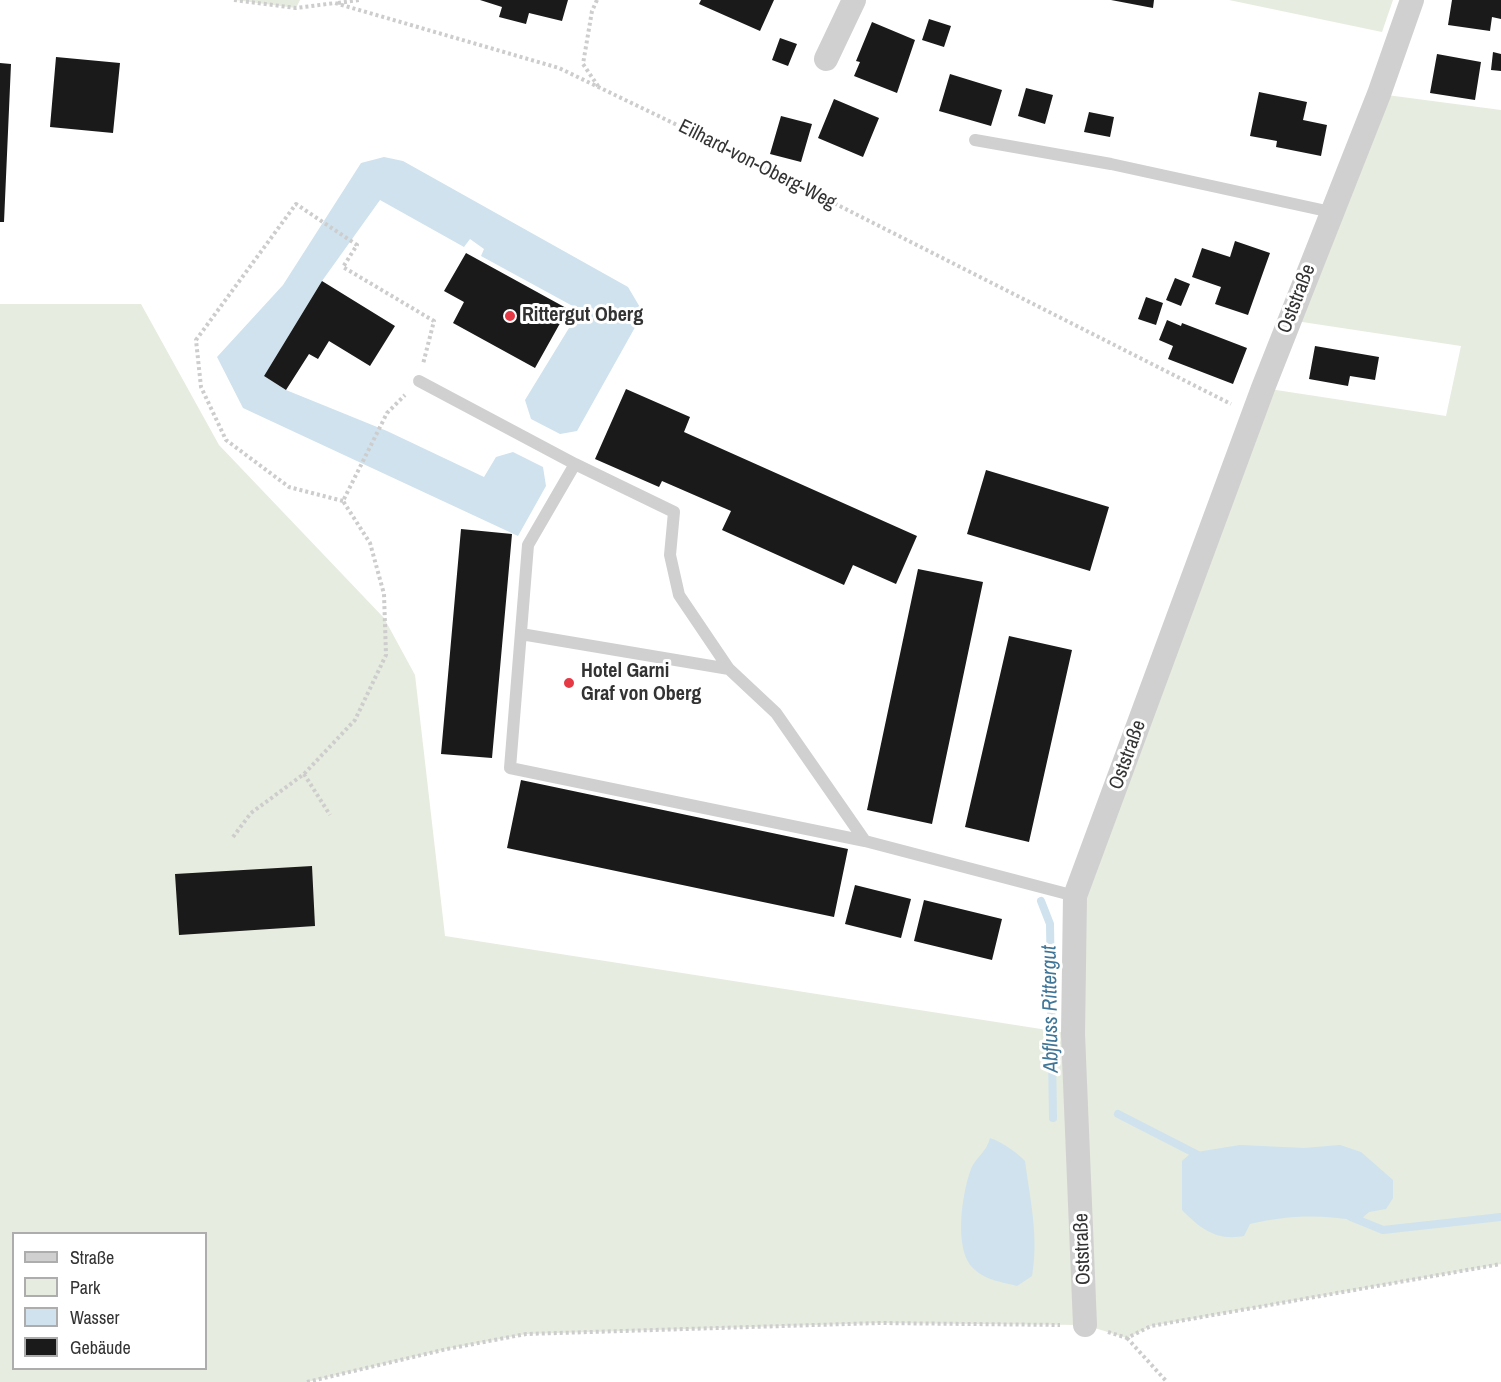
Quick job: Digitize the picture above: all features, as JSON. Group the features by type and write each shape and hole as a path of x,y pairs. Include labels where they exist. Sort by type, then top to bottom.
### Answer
{"street":[{"path":"826,59 854,0"},
{"name":"Oststraße","path":"1085,1325 1073,1034 1075,896 1253,415 1379,94 1412,0"}],"lane":[{"path":"975,140 1111,164 1331,212"},
{"path":"419,381 575,464 674,512 670,555 679,595 729,669 776,712 865,841"},
{"path":"575,464 528,545 510,768 865,841 1075,896"},
{"path":"521,633 729,669"}],"path":[{"name":"Eilhard-von-Oberg-Weg","path":"234,0 296,8 335,3 559,68 1253,415"},
{"path":"335,3 358,0"},
{"path":"597,0 592,11 583,64 598,87"},
{"path":"232,837 251,813 304,774 355,720 386,655 384,594 370,543 343,501 289,487 226,440 201,387 196,340 296,204 357,244 343,267 434,321 419,381 387,413 343,501"},
{"path":"304,774 330,815"},
{"path":"1126,1338 1151,1326 1501,1264"},
{"path":"307,1382 447,1349 526,1334 879,1323 1085,1325 1126,1338 1167,1382"}],"green space":[{"path":"235,0 300,0 296,8"},
{"path":"1229,0 1393,0 1382,32"},
{"path":"1379,94 1501,110 1501,1264 1151,1326 1127,1338 1085,1325 879,1323 526,1334 447,1349 307,1382 0,1382 0,304 141,304 219,445 384,618 415,675 445,936 1073,1034 1075,896 1263,388 1446,416 1461,346 1289,320"}],"water":[{"path":"384,157 403,161 628,287 641,309 638,322 577,431 560,434 531,419 525,400 580,310 481,256 484,249 470,239 464,247 380,200 322,281 264,376 286,390 387,431 484,477 496,457 513,452 543,467 546,486 518,536 243,408 217,357 283,285 361,163"},
{"path":"990,1138 1009,1148 1025,1161 1035,1247 1032,1276 1017,1286 978,1273 967,1261 963,1249 962,1206 968,1179 973,1165"},
{"path":"1240,1145 1304,1148 1340,1145 1361,1152 1393,1180 1393,1198 1386,1209 1369,1212 1359,1221 1318,1216 1291,1217 1250,1224 1244,1236 1217,1235 1196,1223 1182,1210 1182,1161 1191,1153"}],"building":[{"path":"480,0 568,0 562,21 529,13 526,24 499,17 502,7"},
{"path":"701,0 774,0 760,31 699,4"},
{"path":"1111,0 1154,0 1153,8"},
{"path":"1452,0 1501,0 1501,19 1492,17 1490,31 1448,25"},
{"path":"929,19 951,26 944,47 922,40"},
{"path":"872,22 915,40 897,93 854,76 860,62 856,61"},
{"path":"780,38 797,44 788,66 772,60"},
{"path":"1493,52 1501,54 1501,71 1491,70"},
{"path":"1437,54 1481,62 1475,100 1430,93"},
{"path":"56,57 120,63 113,133 50,127"},
{"path":"0,63 11,64 4,222 0,222"},
{"path":"950,74 1002,90 991,126 939,111"},
{"path":"1026,88 1053,95 1045,124 1018,116"},
{"path":"1259,92 1307,102 1303,120 1327,125 1321,156 1276,147 1277,141 1250,136"},
{"path":"834,99 879,118 863,157 818,138"},
{"path":"1089,112 1114,117 1110,137 1084,132"},
{"path":"781,116 812,124 801,162 770,154"},
{"path":"1235,241 1270,253 1248,315 1215,304 1221,287 1192,277 1202,248 1230,257"},
{"name":"Rittergut Oberg","path":"466,253 568,309 535,368 453,323 464,302 444,291"},
{"path":"1175,278 1190,284 1181,306 1166,300"},
{"path":"322,281 395,326 370,366 329,341 318,359 309,354 286,390 264,376"},
{"path":"1146,297 1163,303 1156,325 1138,319"},
{"path":"1167,320 1181,326 1182,323 1247,348 1233,384 1168,359 1173,346 1159,340"},
{"path":"1315,346 1379,357 1375,380 1350,376 1348,386 1309,379"},
{"path":"626,389 690,417 684,432 917,536 896,584 853,565 844,585 722,530 731,511 662,481 659,487 595,459"},
{"path":"986,470 1109,507 1090,571 967,534"},
{"path":"461,529 512,534 492,758 441,754"},
{"path":"918,569 983,582 932,824 867,810"},
{"path":"1009,636 1072,650 1029,842 965,827"},
{"path":"521,780 848,849 834,917 507,848"},
{"path":"312,866 315,926 179,935 175,874"},
{"path":"855,885 911,899 901,938 845,924"},
{"path":"924,900 1002,919 992,960 914,941"}],"waterway":[{"name":"Abfluss Rittergut","path":"1041,901 1050,924 1053,1118"},
{"path":"1118,1114 1200,1156"},
{"path":"1351,1217 1383,1230 1501,1217"}],"place":[{"name":"Rittergut Oberg","path":"510,316"},
{"name":"Hotel Garni Graf von Oberg","path":"569,683"}]}
